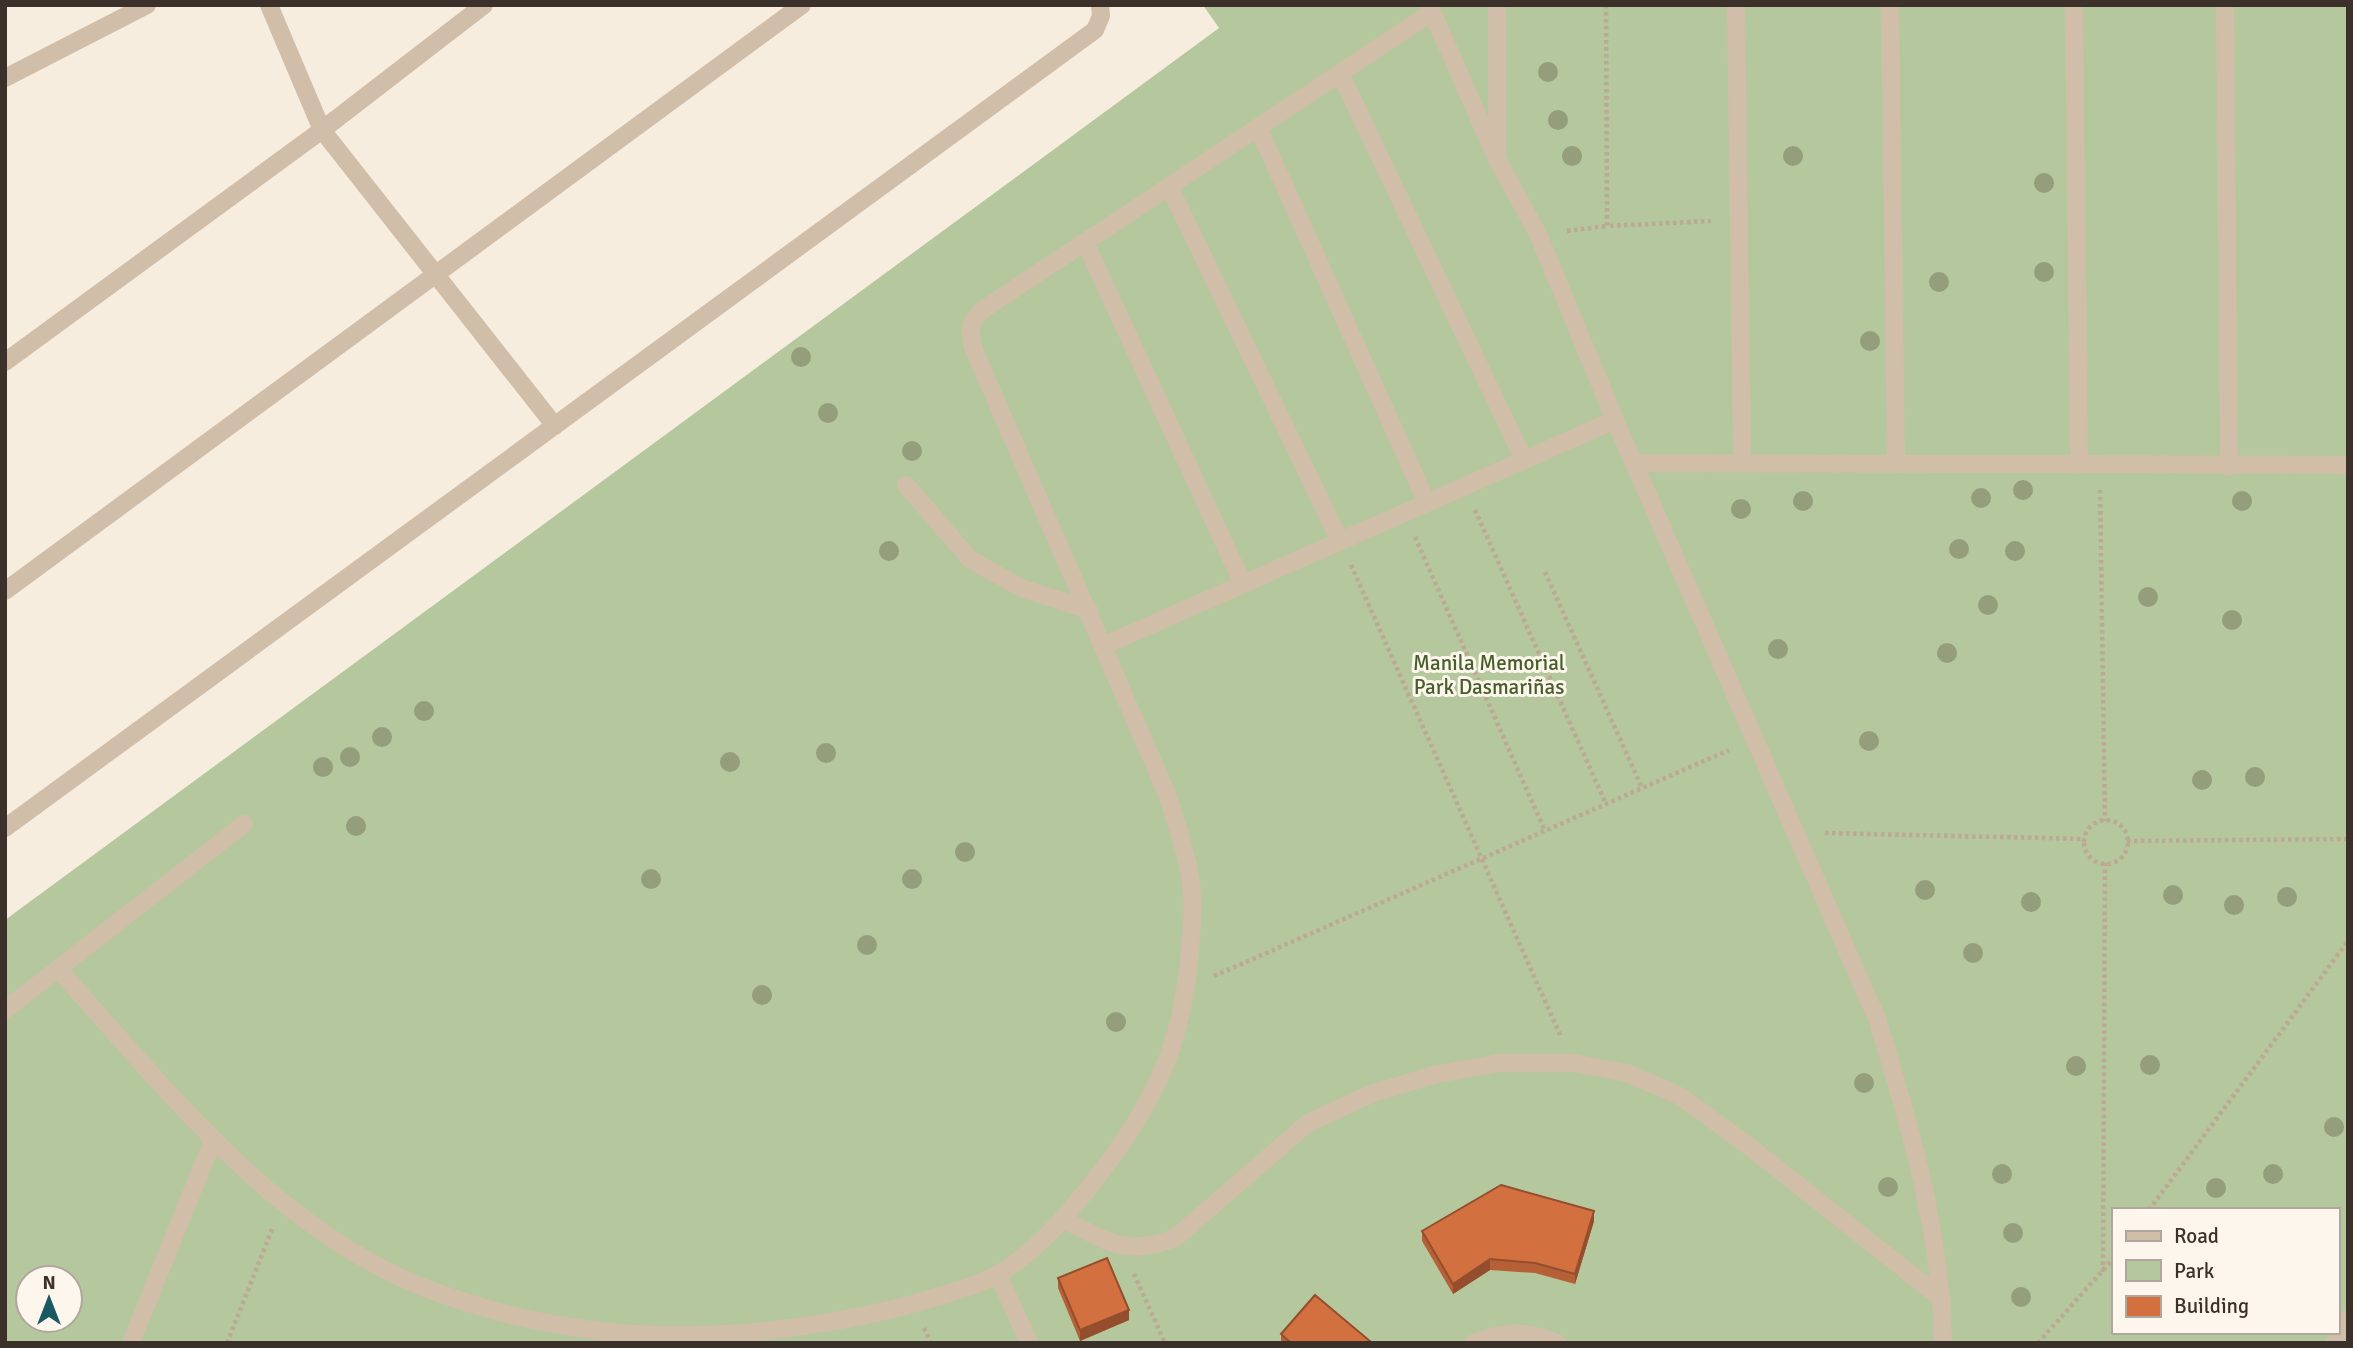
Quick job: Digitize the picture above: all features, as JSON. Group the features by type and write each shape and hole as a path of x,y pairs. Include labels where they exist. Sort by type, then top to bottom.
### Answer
{"street":[{"path":"5,78 147,5"},
{"path":"269,5 322,130 555,426"},
{"path":"5,362 322,130 484,5"},
{"path":"5,591 802,5"},
{"path":"5,828 1095,30 1101,16 1100,5"},
{"path":"1497,5 1497,159"},
{"path":"1736,5 1742,461"},
{"path":"1890,5 1896,463"},
{"path":"2074,5 2079,465"},
{"path":"2225,5 2230,467"},
{"path":"58,969 213,1140 282,1204 339,1243 408,1281 472,1306 538,1325 624,1338 684,1342 830,1327 914,1304 998,1274 1063,1220 1118,1150 1160,1084 1188,988 1193,893 1182,841 1167,794 1105,645 974,350 969,330 972,320 981,310 1340,73 1430,9 1497,159 1538,234 1615,420 1877,1018 1901,1096 1932,1216 1942,1299 1943,1343"},
{"path":"1340,73 1524,460"},
{"path":"1258,127 1427,503"},
{"path":"1169,186 1340,541"},
{"path":"1084,242 1243,584"},
{"path":"1105,645 1615,420"},
{"path":"1635,463 1742,461 2230,467 2348,465"},
{"path":"906,485 971,559 1021,588 1089,610"},
{"path":"5,1010 244,824"},
{"path":"1063,1220 1122,1248 1148,1248 1175,1238 1308,1123 1371,1094 1433,1075 1498,1063 1573,1063 1627,1073 1679,1096 1750,1147 1942,1299"},
{"path":"131,1343 213,1140"},
{"path":"998,1274 1029,1343"},
{"path":"2335,1343 2348,1319"},
{"path":"1474,1343 1498,1333 1534,1333 1556,1343"}],"path":[{"path":"1606,5 1608,226"},
{"path":"1538,234 1608,226 1738,219"},
{"path":"2099,465 2105,821"},
{"path":"1465,486 1606,804"},
{"path":"1404,513 1545,831"},
{"path":"1340,541 1573,1063"},
{"path":"1545,572 1642,788"},
{"path":"1188,988 1756,738"},
{"path":"2112,820 2123,828 2127,841 2124,854 2112,863 2089,856 2084,845 2093,823 2105,821 2112,820"},
{"path":"1797,832 2085,839"},
{"path":"2127,841 2348,839"},
{"path":"2103,1272 2105,863"},
{"path":"2150,1208 2348,941"},
{"path":"227,1343 282,1204"},
{"path":"1122,1248 1165,1343"},
{"path":"2038,1343 2112,1260"}],"green space":[{"name":"Manila Memorial Park Dasmariñas","path":"1203,5 2348,5 2348,1343 5,1343 5,920 1219,28"}],"building":[{"path":"1501,1185 1594,1211 1575,1274 1535,1263 1490,1259 1453,1284 1422,1231"},
{"path":"1107,1258 1129,1310 1080,1330 1058,1278"},
{"path":"1315,1295 1371,1342 1291,1343 1281,1334"}]}
